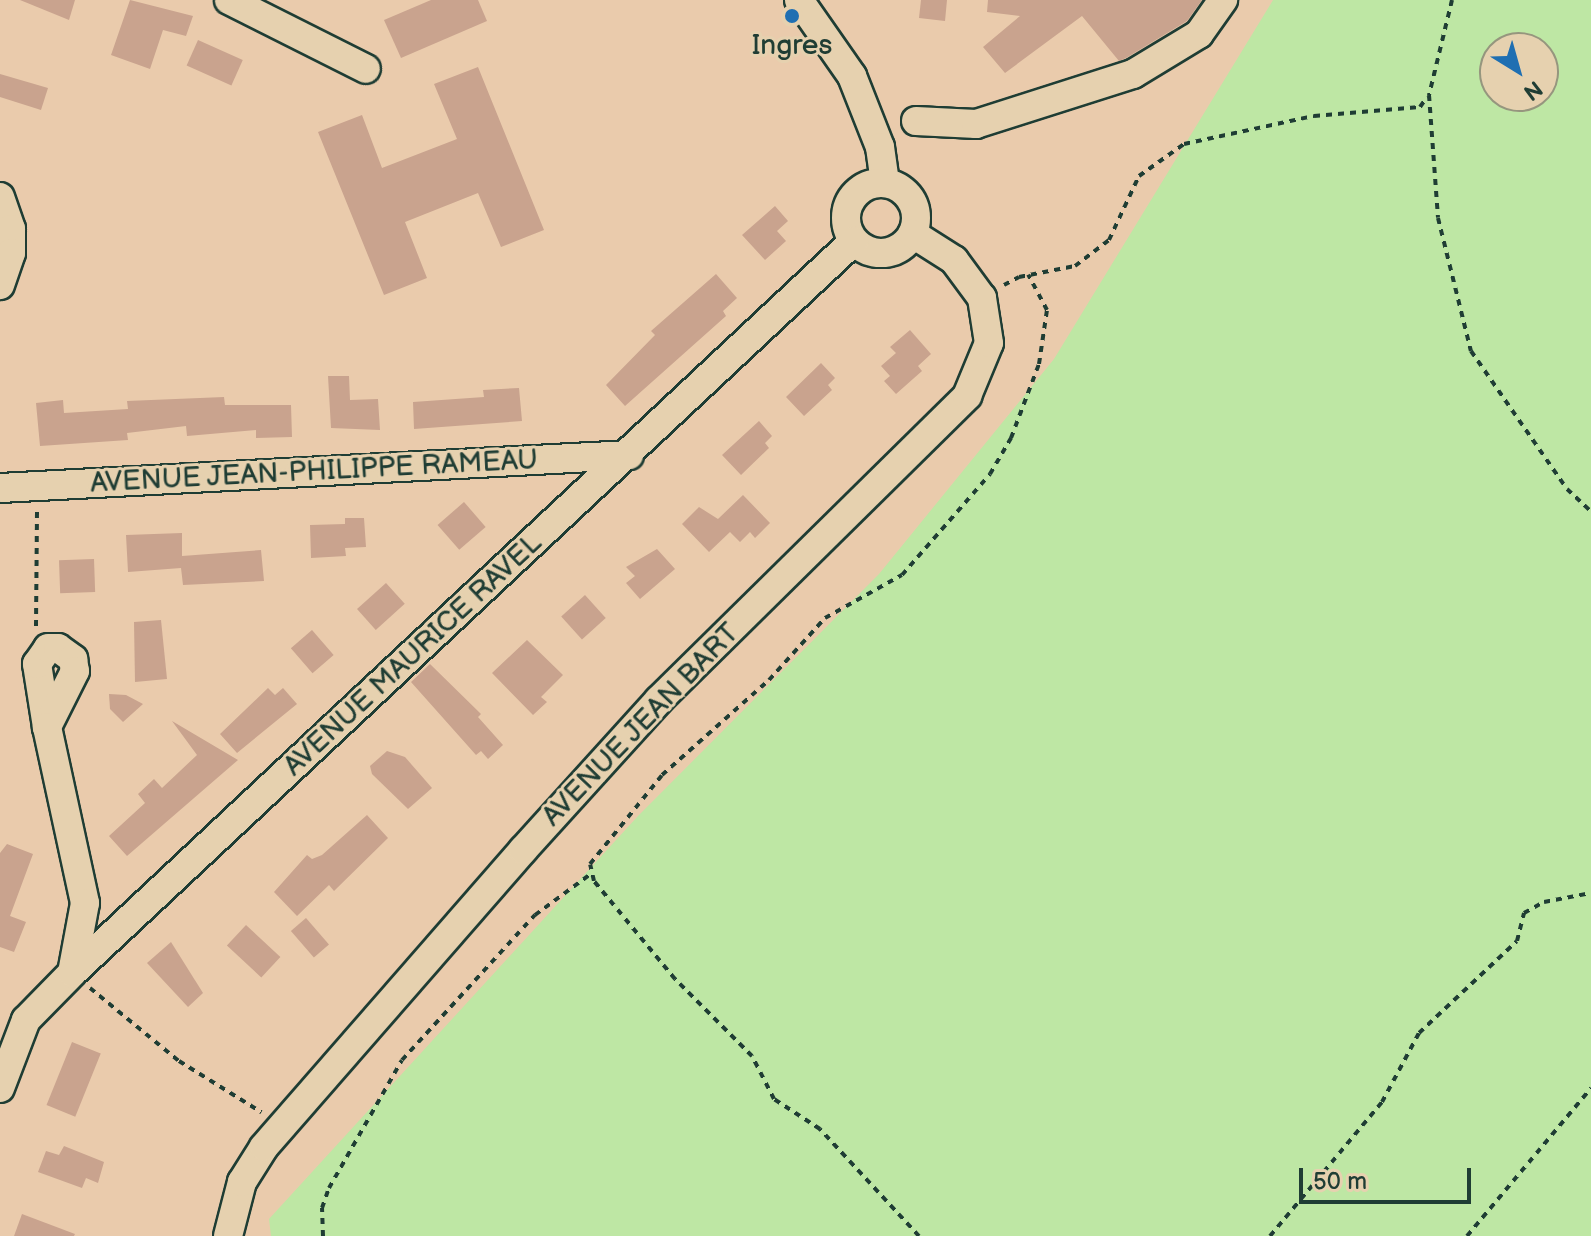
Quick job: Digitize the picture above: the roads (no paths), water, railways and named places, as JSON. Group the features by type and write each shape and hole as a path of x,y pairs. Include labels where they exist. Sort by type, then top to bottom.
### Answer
{"street":[{"path":"230,0 366,69"},
{"path":"799,0 852,76 880,147 885,182"},
{"path":"916,121 976,124 1133,74 1199,34 1223,0"},
{"path":"885,182 903,189 914,204 913,234 885,253 854,241 846,219 853,196 862,188 885,182"},
{"path":"0,197 11,229 11,253 0,285"},
{"name":"AVENUE JEAN BART","path":"228,1236 242,1182 283,1126 659,700 967,396 989,343 982,298 954,260 913,234"},
{"name":"AVENUE MAURICE RAVEL","path":"0,1088 26,1020 72,973 629,455 854,241"},
{"name":"AVENUE JEAN-PHILIPPE RAMEAU","path":"0,488 629,455"},
{"path":"47,727 75,671 73,659 58,648 39,656 36,670 47,727 85,903 72,973"},
{"path":"85,903 132,916"}],"place":[{"name":"Ingres","path":"792,16"}]}
